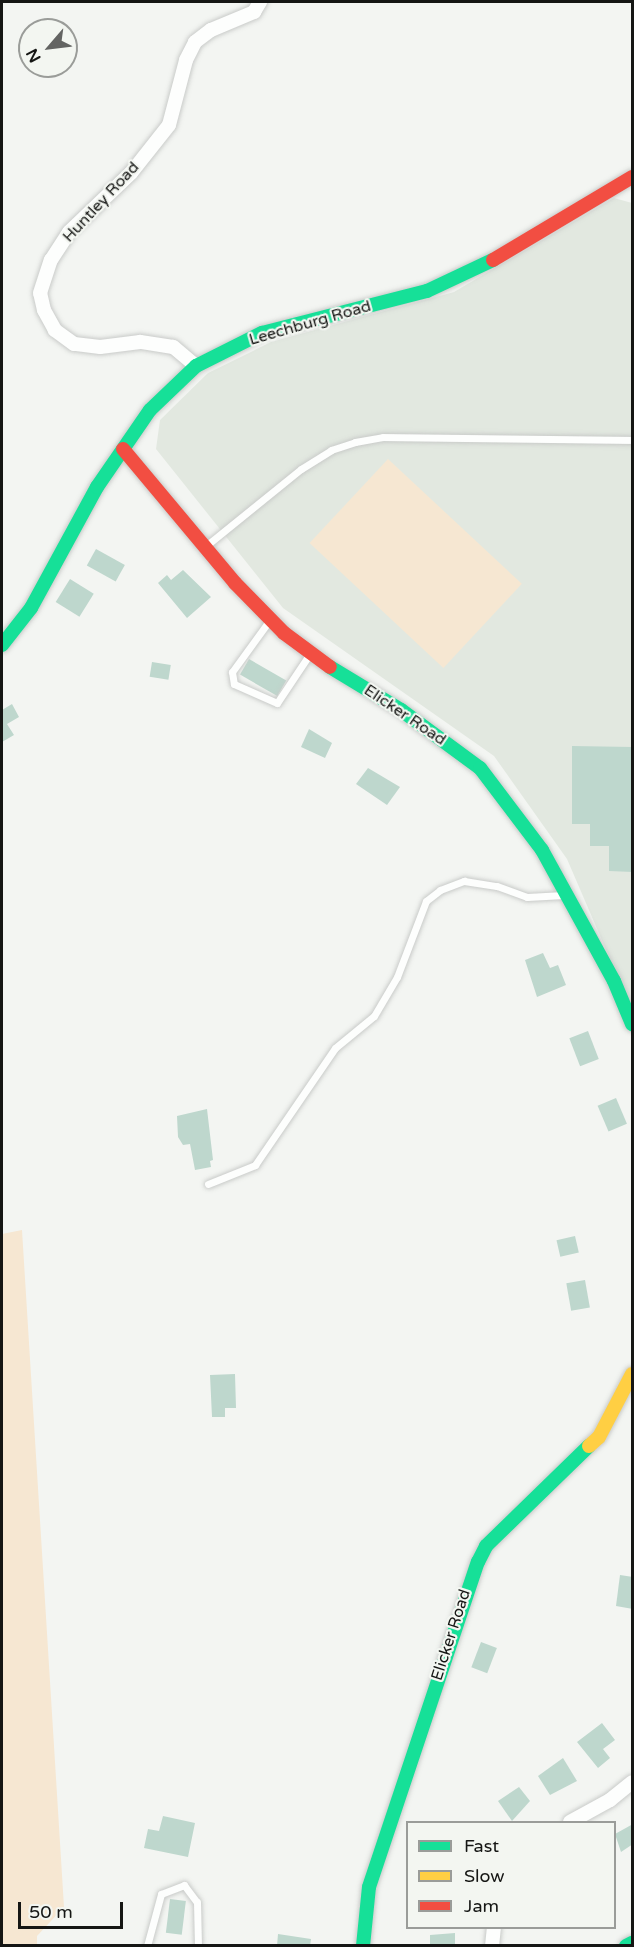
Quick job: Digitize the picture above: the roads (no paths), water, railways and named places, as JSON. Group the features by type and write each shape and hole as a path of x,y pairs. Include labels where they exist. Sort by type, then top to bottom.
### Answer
{"street":[{"name":"Huntley Road","path":"196,366 173,347 140,342 100,347 74,344 55,330 44,310 40,293 51,260 69,232 131,173 169,125 186,60 195,42 211,30 254,12 260,2"},
{"name":"Leechburg Road","path":"2,645 31,608 97,487 123,449 150,411 196,366 262,333 428,291 488,263 633,177"},
{"name":"Elicker Road","path":"123,449 205,547 270,619 310,654 401,710 480,768 542,850 614,981 633,1024"},
{"name":"Elicker Road","path":"363,1946 369,1887 478,1562 486,1546 515,1516 599,1437 633,1374"},
{"path":"572,1821 610,1800 633,1782"},
{"path":"492,1946 494,1929"},
{"path":"626,1946 633,1943"}],"lane":[{"path":"205,547 301,469 331,450 355,441 383,436 633,440"},
{"path":"270,619 232,672 234,684 277,703 310,654"},
{"path":"208,1184 255,1165 335,1048 374,1016 398,977 426,901 440,890 464,881 497,886 527,897 567,895"},
{"path":"147,1946 162,1894 184,1885 197,1902 198,1946"}]}
